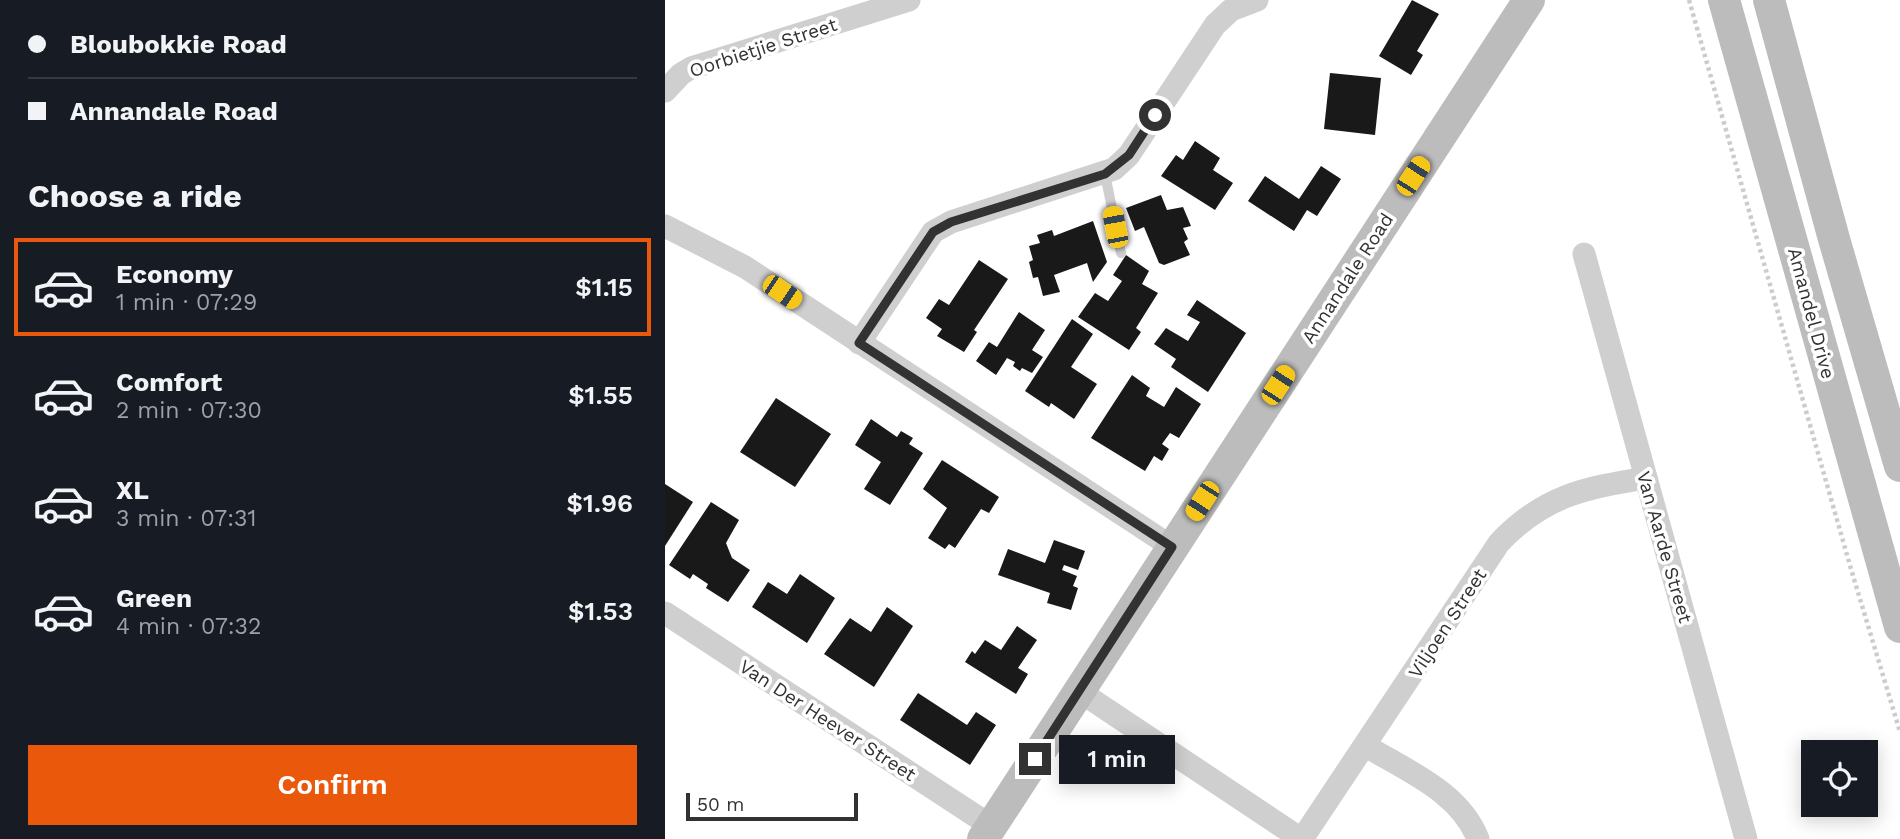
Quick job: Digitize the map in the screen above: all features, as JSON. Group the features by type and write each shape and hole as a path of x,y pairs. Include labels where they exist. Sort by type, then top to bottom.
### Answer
{"street":[{"name":"Oorbietjie Street","path":"665,91 681,74 691,68 908,0"},
{"name":"Annandale Road","path":"987,833 1529,0"},
{"name":"Amandel Drive","path":"1724,0 1900,627"},
{"name":"Amandel Drive","path":"1769,0 1834,239 1900,466"},
{"path":"859,343 922,246 941,226 1105,174 1129,155 1215,25 1246,2"},
{"path":"665,226 745,267 1172,547"},
{"name":"Van Aarde Street","path":"1584,254 1746,839"},
{"name":"Viljoen Street","path":"1302,839 1499,543 1518,522 1537,508 1566,496 1646,478"},
{"name":"Van Der Heever Street","path":"665,613 987,833"},
{"path":"1079,691 1302,839"},
{"path":"1366,746 1453,801 1468,817 1478,839"}],"lane":[{"path":"1105,174 1121,253"}],"path":[{"path":"1689,0 1900,732"}],"building":[{"path":"1412,0 1439,14 1417,51 1423,55 1411,75 1379,56"},
{"path":"1330,73 1381,78 1375,135 1324,129"},
{"path":"1195,141 1220,158 1213,170 1233,183 1215,210 1161,176 1176,155 1183,160"},
{"path":"1321,166 1341,179 1317,216 1307,210 1294,231 1248,201 1265,176 1299,199"},
{"path":"1161,195 1167,210 1183,207 1191,226 1183,228 1188,239 1184,242 1190,255 1164,265 1159,263 1144,227 1135,231 1126,208"},
{"path":"1093,221 1107,262 1093,282 1087,263 1054,275 1060,292 1043,296 1038,277 1033,278 1029,262 1033,260 1029,246 1040,243 1037,235 1052,230 1054,236"},
{"path":"1126,255 1149,271 1142,284 1158,293 1136,328 1141,332 1129,350 1078,317 1095,293 1108,301 1122,281 1113,275"},
{"path":"979,260 1008,279 974,330 977,332 964,352 937,336 942,329 926,318 939,299 949,305"},
{"path":"1197,300 1246,333 1208,392 1171,367 1176,359 1154,344 1166,328 1188,341 1200,322 1187,315"},
{"path":"1019,312 1045,330 1032,350 1043,357 1032,373 1022,368 1020,371 1013,366 1015,362 1007,358 996,375 976,361 989,342 997,347"},
{"path":"1072,319 1093,334 1071,367 1097,384 1074,419 1051,403 1049,407 1025,391"},
{"path":"1132,375 1150,388 1146,396 1164,407 1176,387 1201,404 1179,438 1170,433 1162,444 1169,449 1162,461 1154,456 1145,471 1091,438"},
{"path":"776,398 831,434 795,487 740,452"},
{"path":"871,419 897,437 901,431 913,438 909,444 923,453 890,505 864,489 881,462 855,445"},
{"path":"942,460 999,497 989,513 981,509 955,548 949,544 945,549 928,538 947,508 923,489"},
{"path":"665,484 693,502 665,546"},
{"path":"711,502 739,520 726,543 732,558 750,570 728,602 706,588 708,584 693,574 690,579 669,565"},
{"path":"1054,540 1085,551 1078,570 1064,565 1062,570 1077,576 1073,586 1078,588 1071,610 1047,603 1050,593 998,575 1008,549 1045,563"},
{"path":"800,574 835,598 807,643 752,607 768,582 787,594"},
{"path":"887,607 913,626 874,687 824,654 850,618 871,632"},
{"path":"1017,626 1037,640 1018,668 1028,674 1016,694 965,662 972,651 975,654 985,640 1001,650"},
{"path":"918,693 967,725 976,712 996,725 970,765 900,720"}],"route":[{"path":"1035,759 1172,547 859,343 933,232 951,222 1105,174 1129,155 1155,115"}]}
